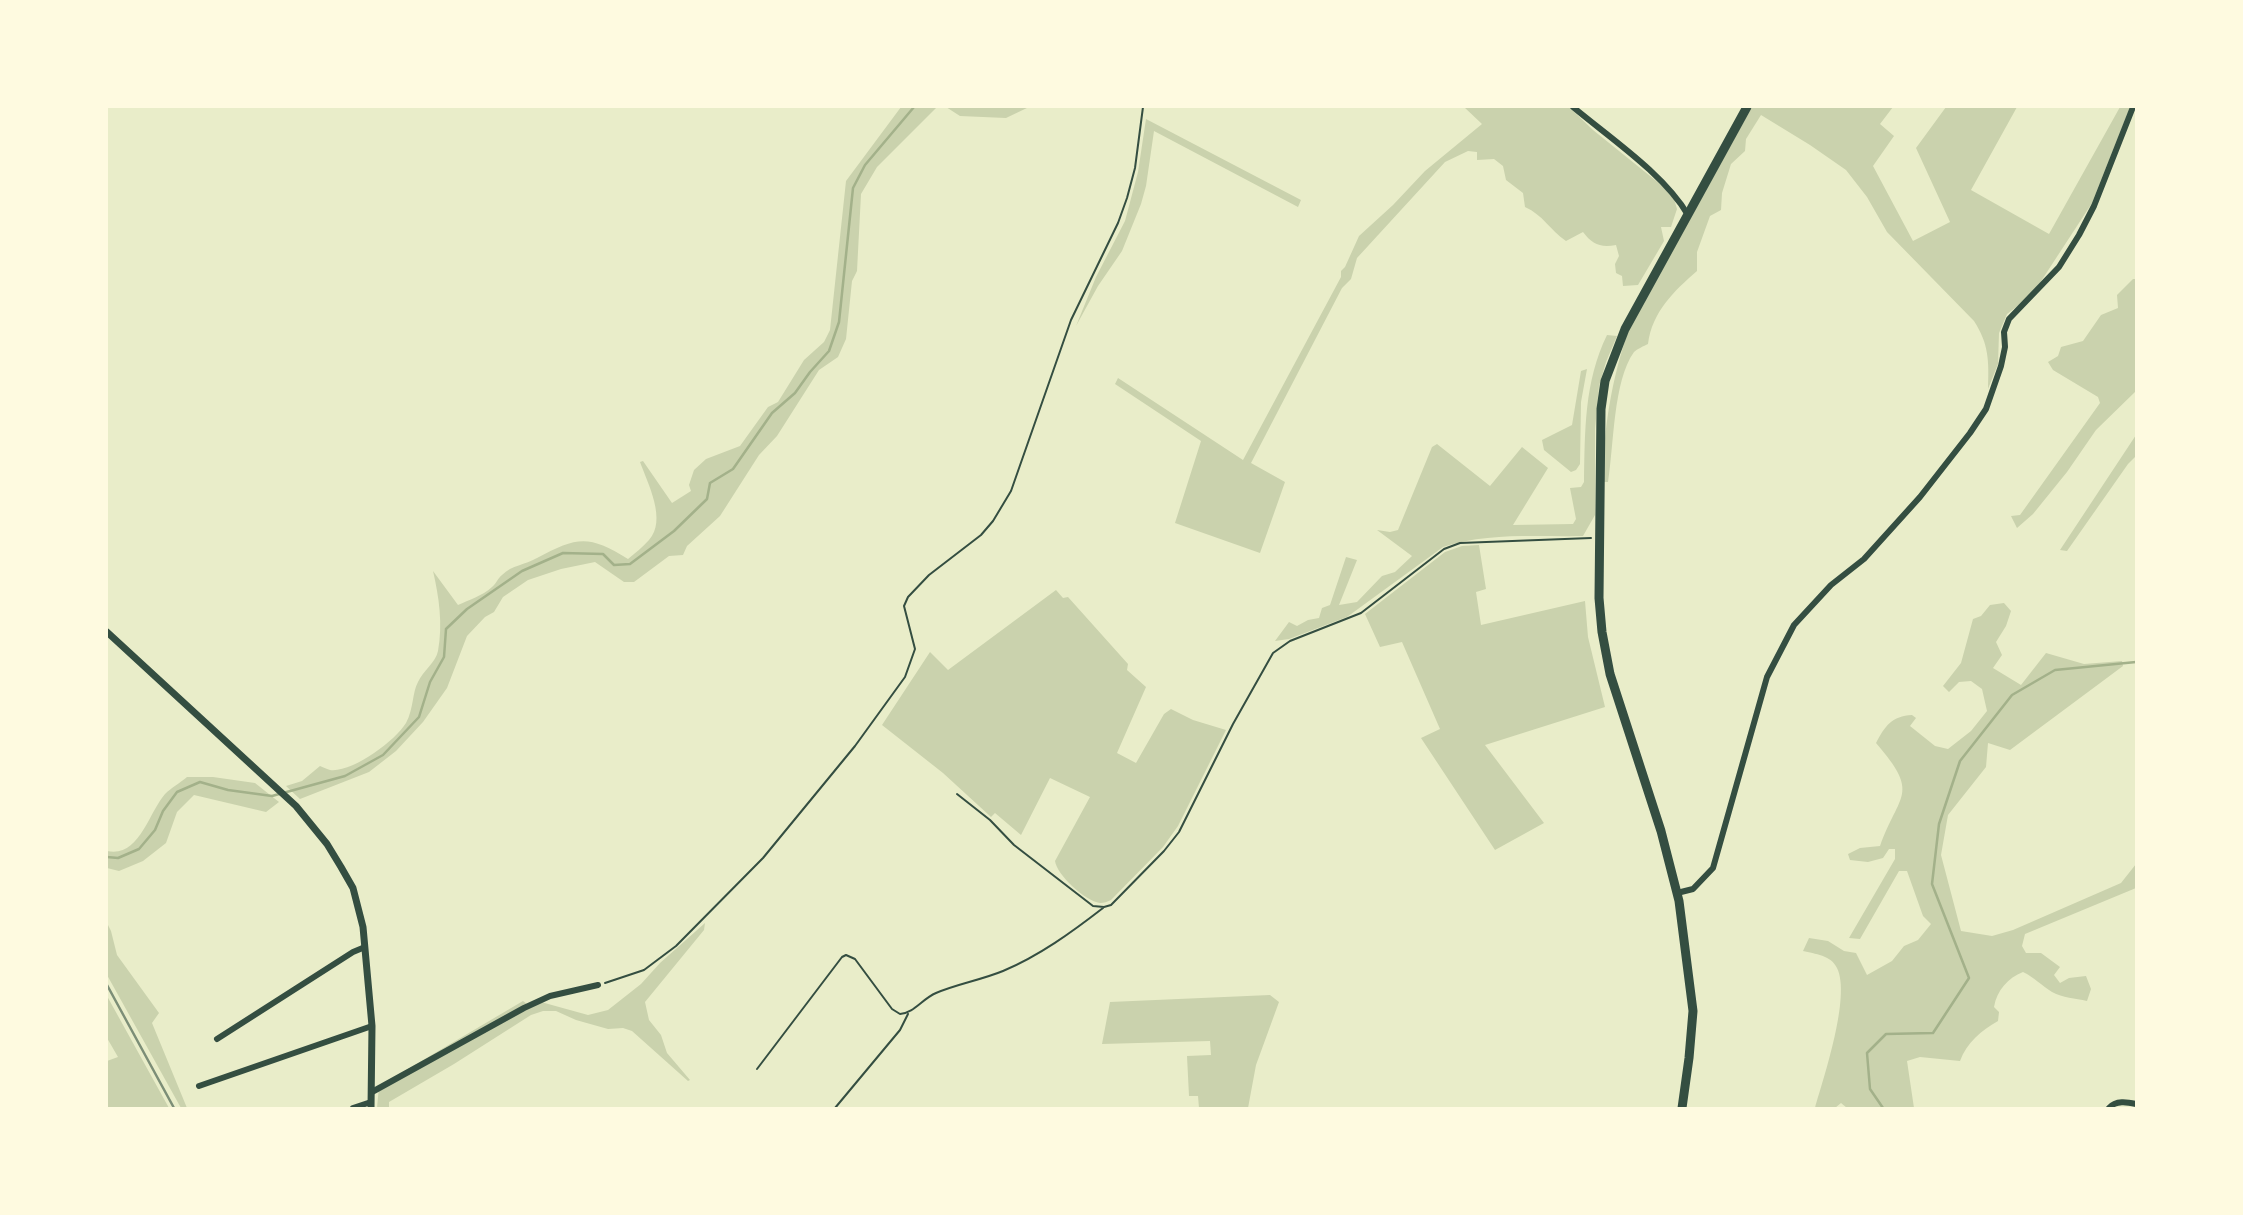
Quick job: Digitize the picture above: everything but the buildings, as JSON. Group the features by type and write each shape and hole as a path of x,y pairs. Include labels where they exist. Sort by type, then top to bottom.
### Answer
{"main road":[{"path":"1682,1108 1693,1011 1687,953 1677,893 1661,831 1608,663 1601,621 1599,443 1605,381 1625,329 1747,107"}],"street":[{"path":"1573,107 1661,181 1680,201 1688,215"},
{"path":"1677,893 1693,889 1713,868 1767,677 1794,625 1831,585 1864,559 1911,507 1986,409 1996,387 2008,320 2059,267 2079,235 2094,206 2133,107"},
{"path":"107,632 286,798 327,844 353,888 365,947 372,1027 371,1105 353,1108"},
{"path":"217,1039 365,947"},
{"path":"372,1092 524,1008 550,996 598,985"},
{"path":"199,1086 372,1027"},
{"path":"2109,1108 2124,1102 2136,1104"}],"path":[{"path":"598,985 644,970 676,946 763,858 855,746 905,677 915,649 904,606 908,597 929,575 981,535 1011,491 1070,320 1118,223 1127,198 1135,168 1143,107"},
{"path":"835,1108 900,1030 908,1013 925,999 1006,970 1040,952 1111,905 1138,879 1179,832 1233,724 1273,653 1281,647 1361,613 1444,549 1460,543 1599,537"},
{"path":"957,793 1034,860 1093,905 1104,908"},
{"path":"757,1069 842,957 856,959 892,1009 900,1014 908,1013"}],"green space":[{"path":"901,107 937,107 877,167 861,194 857,271 852,281 846,339 838,357 819,370 777,436 759,455 720,516 687,546 683,555 669,556 634,582 624,582 595,562 528,580 503,597 494,612 485,617 467,636 447,688 423,722 396,751 369,772 300,799 286,786 302,781 320,766 339,770 361,761 383,747 406,723 418,682 438,651 440,611 433,571 458,605 488,590 510,569 573,542 603,545 628,559 649,540 656,522 654,502 640,462 643,461 672,503 691,491 689,485 694,470 706,459 740,446 768,407 778,402 804,360 824,342 830,330 846,181"},
{"path":"946,107 1029,107 1006,118 960,116"},
{"path":"1464,107 1569,107 1660,184 1674,199 1677,209 1671,227 1661,227 1664,241 1638,285 1623,286 1622,276 1616,273 1615,264 1619,256 1616,245 1597,244 1583,232 1566,241 1537,214 1525,207 1523,193 1506,180 1503,166 1494,159 1477,160 1477,152 1468,151 1445,162 1357,258 1351,279 1342,288 1251,463 1285,482 1260,553 1175,523 1201,441 1115,384 1118,378 1243,460 1341,277 1341,271 1359,236 1425,171 1482,124"},
{"path":"1752,107 1893,107 1880,124 1894,136 1873,166 1913,241 1950,222 1916,148 1946,107 2017,107 1971,190 2049,234 2120,107 2130,107 2092,203 2032,295 2007,314 1999,333 1998,364 1988,389 1987,353 1983,337 1974,321 1887,232 1867,197 1846,170 1761,115 1746,139 1745,151 1731,164 1722,193 1721,210 1710,216 1697,252 1697,271 1665,303 1654,322 1648,344 1634,352 1627,364 1615,414 1608,482 1602,482 1610,405 1617,367 1629,329"},
{"path":"1146,119 1301,200 1298,207 1154,131 1141,204 1122,251 1098,286 1076,326 1096,277 1125,221 1138,172"},
{"path":"2136,279 2136,391 2096,430 2067,472 2033,514 2017,528 2011,516 2020,515 2100,403 2098,397 2053,370 2048,362 2058,356 2061,347 2083,341 2101,315 2118,308 2117,295"},
{"path":"1607,335 1617,336 1599,386 1595,429 1595,515 1583,536 1495,537 1443,547 1347,617 1289,639 1275,641 1289,622 1297,626 1319,618 1322,608 1330,605 1346,557 1357,560 1339,605 1357,602 1382,576 1395,572 1412,556 1377,530 1398,530 1432,447 1437,444 1490,486 1522,447 1548,468 1513,525 1573,524 1576,519 1570,488 1581,487 1584,482 1590,389 1599,353"},
{"path":"1587,369 1581,402 1580,464 1571,472 1544,450 1542,440 1572,425 1581,371"},
{"path":"2136,435 2136,456 2067,551 2060,550"},
{"path":"1479,545 1486,589 1476,592 1481,625 1585,601 1588,637 1605,707 1485,745 1544,823 1495,850 1421,738 1440,729 1402,642 1380,647 1365,614 1445,552 1462,546"},
{"path":"1056,590 1063,598 1068,597 1128,664 1127,670 1146,687 1117,753 1136,763 1164,714 1171,709 1193,720 1226,730 1178,826 1163,847 1111,900 1103,903 1087,898 1073,886 1061,873 1055,861 1090,797 1050,778 1021,835 995,813 991,817 943,773 882,725 930,652 948,670"},
{"path":"2004,603 2011,611 1996,642 2002,655 1993,668 2021,685 2046,653 2084,664 2122,661 2123,666 2010,750 1988,743 1986,767 1948,815 1941,855 1961,931 1992,936 2013,930 2121,883 2136,864 2136,888 2025,934 2022,946 2026,953 2041,953 2060,967 2054,975 2060,983 2069,978 2086,976 2091,989 2087,1001 2056,994 2023,972 2008,981 1995,1001 1994,1007 1999,1012 1998,1021 1975,1038 1960,1061 1920,1057 1907,1061 1914,1108 1847,1108 1841,1103 1835,1108 1815,1108 1835,1037 1841,997 1837,968 1831,960 1803,951 1809,938 1828,941 1844,951 1856,953 1867,975 1892,961 1904,946 1918,940 1931,924 1923,916 1907,871 1899,871 1860,939 1849,938 1895,859 1895,849 1889,849 1883,858 1868,862 1850,860 1848,854 1860,848 1880,846 1902,794 1898,774 1876,743 1890,723 1899,717 1912,715 1916,718 1910,726 1935,746 1948,749 1971,731 1987,711 1982,689 1971,681 1959,682 1949,692 1943,686 1961,663 1973,619 1981,616 1990,605"},
{"path":"187,777 213,777 255,783 279,802 266,812 194,795 177,812 166,843 143,861 119,871 107,868 107,851 127,848 135,841 165,794"},
{"path":"107,923 117,955 159,1013 152,1023 187,1108 181,1108 107,975"},
{"path":"705,923 704,930 645,1002 649,1020 661,1035 667,1053 690,1080 632,1031 623,1028 608,1029 556,1011 543,1011 531,1015 389,1102 389,1108 377,1108 379,1086 523,1001 527,1004 541,1002 588,1015 608,1010 641,984"},
{"path":"1270,995 1279,1002 1256,1065 1248,1108 1199,1108 1198,1096 1189,1096 1187,1056 1211,1055 1210,1041 1102,1044 1110,1002"},
{"path":"107,996 169,1108 107,1108 107,1061 118,1057 107,1038"}],"waterway":[{"path":"107,857 118,858 139,849 155,830 163,811 177,792 200,782 228,790 272,796 345,776 383,755 419,717 430,682 444,657 446,629 467,609 522,571 563,553 603,554 614,565 630,564 674,531 707,499 710,483 733,469 772,413 795,393 829,351 839,322 853,188 865,165 914,107"},
{"path":"1883,1108 1870,1089 1867,1053 1886,1034 1933,1033 1969,978 1932,884 1939,824 1960,761 2012,695 2055,670 2136,662"}],"railway":[{"path":"107,985 174,1108"}]}
